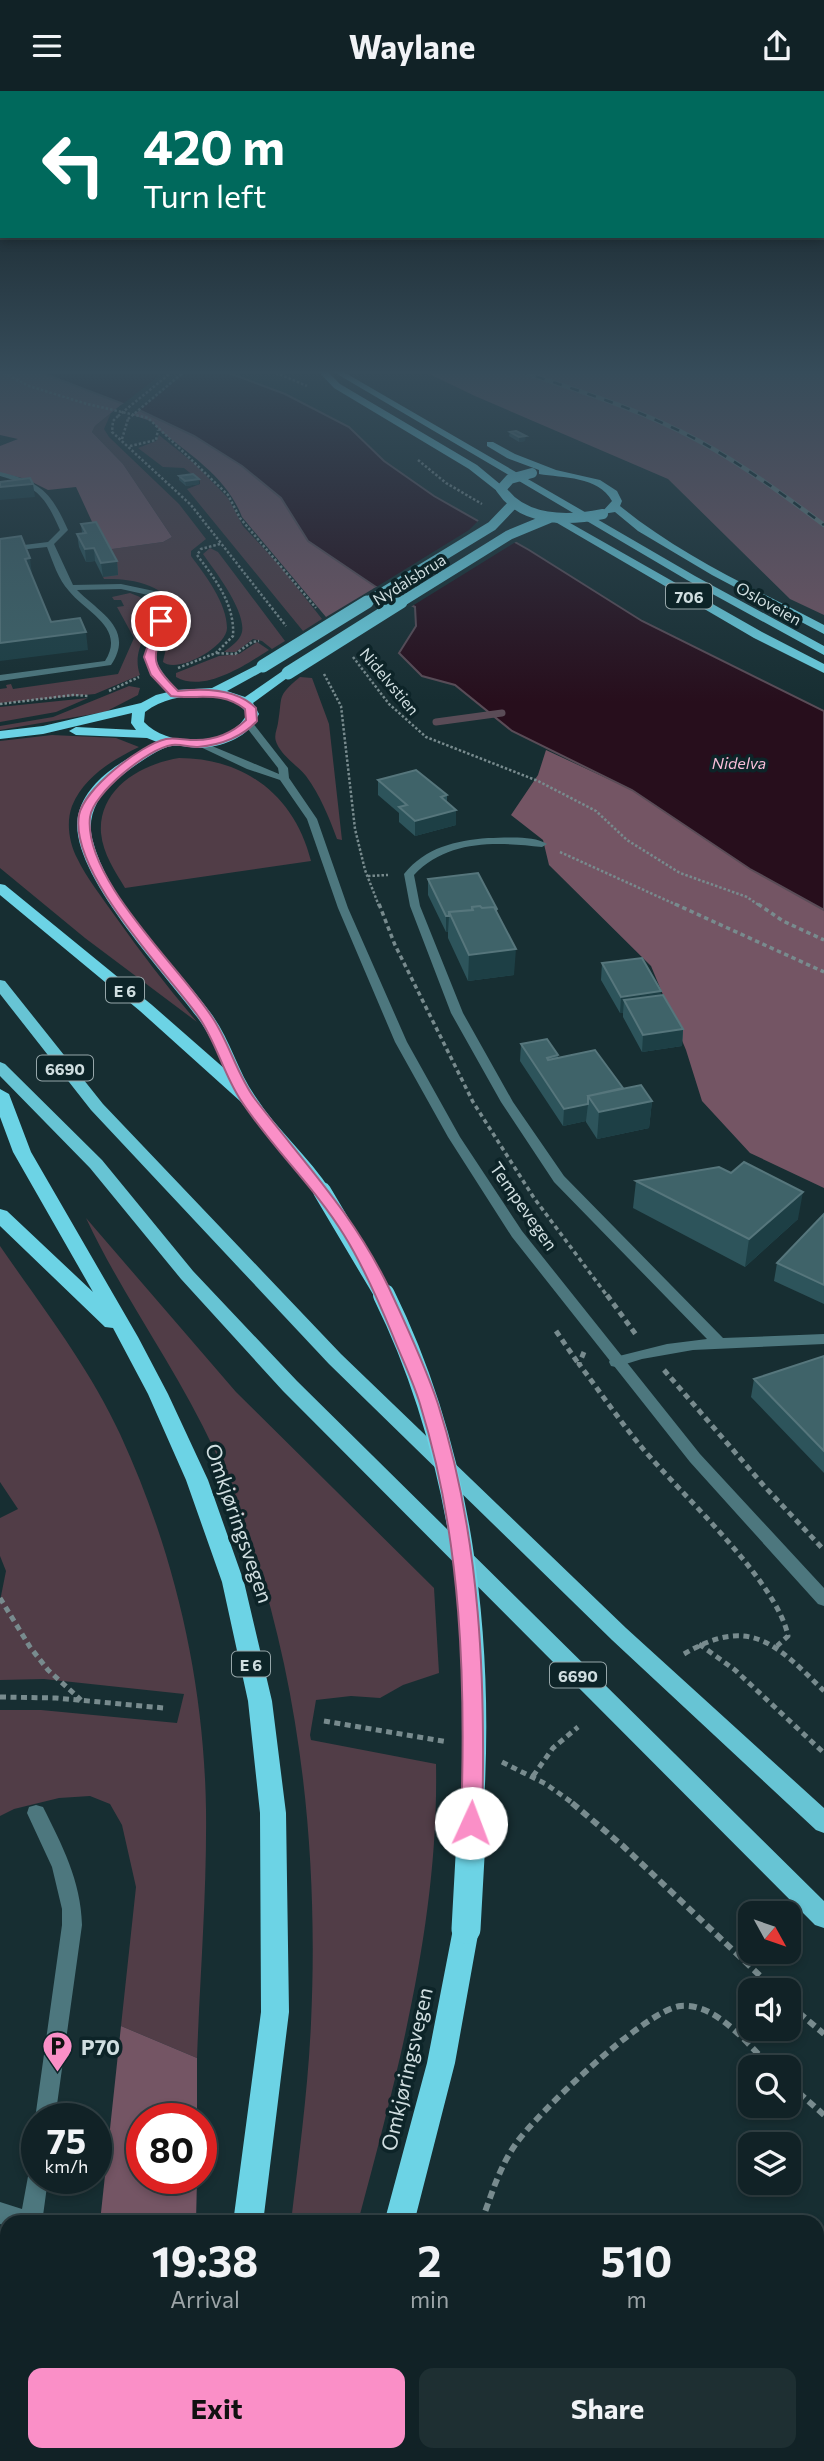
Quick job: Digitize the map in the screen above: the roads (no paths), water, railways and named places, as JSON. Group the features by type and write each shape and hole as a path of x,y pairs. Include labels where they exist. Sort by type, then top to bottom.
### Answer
{"highway":[{"name":"706","path":"491,482 514,503 553,518 758,635 824,669"},
{"name":"706","path":"501,489 507,482"},
{"name":"Osloveien","path":"525,482 702,585 824,651"},
{"name":"706","path":"592,482 615,495 615,506 642,529 716,573 824,630"},
{"name":"Nydalsbrua","path":"215,692 263,666 492,526 514,503"},
{"name":"706","path":"553,518 586,518 603,514 615,506"},
{"name":"Nydalsbrua","path":"245,703 288,673 509,535 553,518"},
{"path":"0,735 43,730 145,706 175,694 215,692 245,703 253,714 249,724 226,738 197,743 167,742 146,734 43,730"},
{"path":"145,706 136,717 140,729 146,734"},
{"name":"E 6","path":"167,742 126,765 96,792 85,816 87,847 98,872 135,929 207,1019 246,1097"},
{"name":"E 6","path":"0,888 146,1008 246,1097"},
{"name":"Omkjøringsvegen","path":"0,1094 22,1152 128,1337 158,1394 197,1480 233,1582 260,1701 273,1813 275,2012 249,2215"},
{"name":"Omkjøringsvegen","path":"246,1097 322,1191 353,1236 380,1287 428,1401 443,1454 458,1536 471,1635 475,1719 466,1929 442,2063 401,2215"},
{"name":"E 6","path":"0,1215 128,1337"}],"main road":[{"name":"6690","path":"0,984 97,1107 335,1359 619,1634 824,1823"},
{"name":"6690","path":"0,1067 96,1164 187,1275 290,1386 612,1710 824,1917"}],"street":[{"path":"0,550 50,544 64,530 50,499 32,484 24,482"},
{"path":"0,678 108,663 114,656 118,642 106,621 70,589 50,544"},
{"path":"70,589 115,585 151,593 162,613 149,657 150,665 175,694"},
{"name":"Tempevegen","path":"249,724 283,768 284,778 312,819 368,970 401,1042 438,1109 517,1234 695,1458 824,1599"},
{"path":"197,743 225,753 268,775 284,778"},
{"path":"542,844 487,841 435,851 419,860 409,874 415,906 457,1013 507,1103 559,1179 722,1345"},
{"path":"617,1362 648,1351 694,1343 722,1345 824,1339"},
{"path":"36,1813 68,1879 73,1902 47,2103"},
{"path":"32,2215 35,2194"}],"water":[{"name":"Nidelva","path":"261,482 413,482 642,621 824,711 824,910 750,869 632,790 512,731 455,685 422,676 399,653 416,626 415,607 376,587 308,541 281,498"}],"waterway":[{"path":"436,722 502,713"}],"railway":[{"path":"763,482 824,525"}],"place":[{"name":"P70","path":"58,2073"}]}
